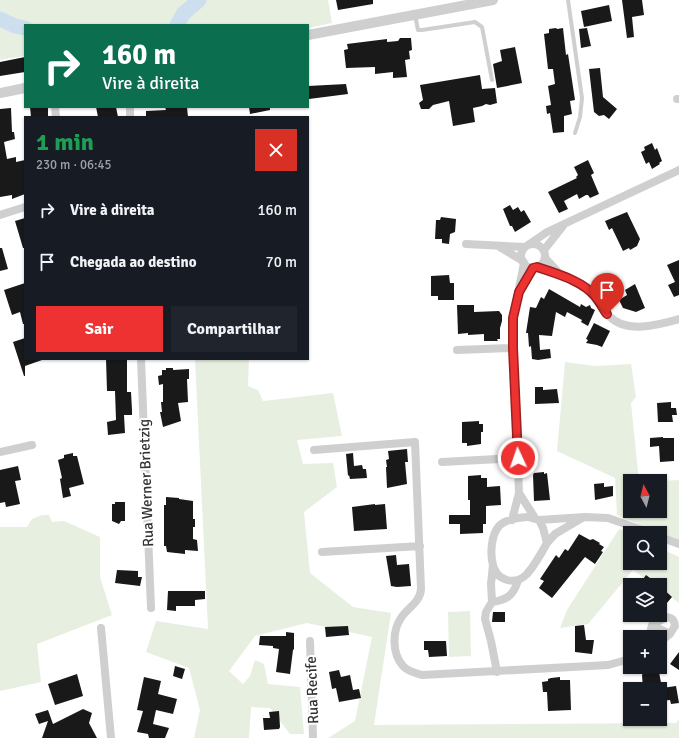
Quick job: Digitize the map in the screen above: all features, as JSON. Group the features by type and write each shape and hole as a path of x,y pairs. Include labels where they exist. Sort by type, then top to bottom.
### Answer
{"street":[{"path":"309,35 494,0"},
{"path":"0,93 24,88"},
{"path":"512,520 519,493 513,318 519,292 523,262 522,254 527,246 548,232 679,170"},
{"path":"0,215 24,207"},
{"path":"519,292 535,267 541,265 544,254 564,225"},
{"path":"466,244 539,245 544,254 562,276"},
{"path":"496,244 523,262 562,276 584,287 595,297 607,314 620,324 647,326 679,319"},
{"path":"457,350 513,348"},
{"name":"Rua Werner Brietzig","path":"140,360 151,608"},
{"path":"314,450 415,442 421,594 419,599 402,616 395,631 397,657 403,666 412,672 422,675 608,666 623,661"},
{"path":"0,452 32,445"},
{"path":"442,462 518,458"},
{"path":"519,493 543,528 547,543"},
{"path":"496,672 491,641 485,619 486,612 492,602 491,584 493,538 498,527 506,521 528,517 537,519 585,517 617,520 633,526"},
{"path":"493,565 499,576 507,581 518,580 526,575 537,561 547,543 555,534 585,517"},
{"path":"667,539 679,544"},
{"path":"322,552 420,546"},
{"path":"492,602 503,600 512,595 516,589 518,580"},
{"path":"651,630 652,625 666,617 672,618 675,626 667,636"},
{"path":"652,625 670,634"},
{"path":"101,628 111,738"},
{"name":"Rua Recife","path":"310,641 313,738"}],"lane":[{"path":"568,0 582,98 580,117 575,133"},
{"path":"415,15 418,30 475,22 482,27 492,80"}],"shaded area":[{"path":"0,0 328,0 332,23 309,28 309,24 24,24 24,56 0,60"},
{"path":"195,360 249,360 248,386 258,390 263,401 333,393 342,436 297,440 303,464 333,463 337,487 304,512 310,573 353,607 391,613 374,725 623,723 623,726 667,726 667,723 676,723 679,719 679,738 328,738 355,721 372,637 307,623 255,636 229,671 243,684 250,676 255,660 264,664 268,684 300,687 304,734 290,734 270,708 251,707 249,738 194,738 200,710 189,668 146,652 156,621 208,629"},
{"path":"565,362 595,366 631,364 636,397 631,403 638,474 623,474 623,518 617,515 615,478 557,451"},
{"path":"679,480 679,541 667,536 667,526 643,526 624,518 667,518 667,481"},
{"path":"42,515 49,515 52,522 64,521 100,537 100,577 112,615 37,644 41,682 0,691 0,527 27,527 32,519"},
{"path":"619,529 623,531 623,570 633,570 626,578 623,578 623,582 588,624 560,628 567,610"},
{"path":"667,551 679,557 679,603 667,594 667,578 644,578 633,570 667,570"},
{"path":"470,611 471,656 449,657 448,612"}],"building":[{"path":"336,0 373,0 373,4 338,10"},
{"path":"622,0 642,0 644,15 632,17 634,37 627,38"},
{"path":"609,5 612,21 584,27 581,11"},
{"path":"563,28 566,55 568,54 575,100 570,101 572,114 564,116 564,132 553,133 550,113 547,114 546,106 551,105 548,86 555,84 553,69 548,69 544,34 549,33 549,29"},
{"path":"587,28 591,46 581,48 579,29"},
{"path":"400,38 411,38 412,50 409,51 410,59 405,60 407,77 393,78 393,72 375,74 375,67 346,68 344,50 348,49 347,44 387,39 387,42 398,41"},
{"path":"515,47 522,83 497,88 493,64 502,61 500,50"},
{"path":"24,57 24,72 0,76 0,62"},
{"path":"600,68 603,97 617,109 609,119 604,115 599,116 594,112 589,69"},
{"path":"480,75 482,89 495,88 497,103 490,105 486,104 473,108 475,122 453,126 449,101 433,105 429,109 421,109 419,103 423,100 420,85"},
{"path":"346,84 348,94 309,99 309,86"},
{"path":"11,108 12,132 14,132 15,139 4,142 7,159 16,157 16,162 24,160 24,194 12,199 12,195 0,197 0,109"},
{"path":"30,108 48,108 48,116 31,116"},
{"path":"96,108 116,108 118,116 98,116"},
{"path":"165,108 187,108 188,116 146,116 146,111 166,110"},
{"path":"249,108 270,108 270,110 250,114"},
{"path":"652,143 655,150 657,148 662,161 652,169 649,162 646,164 641,152 645,150 644,147"},
{"path":"588,160 594,173 591,175 599,194 590,198 586,195 579,199 577,194 564,201 568,209 559,213 548,192 577,178 576,177 578,175 574,167"},
{"path":"510,205 513,210 518,207 521,212 524,210 531,222 515,232 512,226 510,226 503,209"},
{"path":"627,212 640,239 637,246 630,250 629,248 623,251 612,228 609,230 605,221"},
{"path":"441,217 456,219 455,232 450,234 449,244 442,243 442,239 435,239 436,220 440,220"},
{"path":"24,218 24,248 23,248 15,221"},
{"path":"0,248 2,248 8,269 0,271"},
{"path":"679,260 679,295 674,297 668,285 675,282 667,265"},
{"path":"449,275 450,283 454,283 454,300 438,300 438,296 431,296 431,276"},
{"path":"24,283 24,324 20,312 12,315 4,290"},
{"path":"635,284 645,308 636,312 623,308 619,300 627,295 625,290"},
{"path":"549,289 580,307 581,304 586,307 590,305 591,308 595,310 588,326 581,322 582,320 567,312 565,317 556,312 552,336 539,335 540,350 550,349 551,358 538,360 532,359 528,333 526,333 530,307 536,308 541,297 544,299"},
{"path":"457,305 474,305 474,312 499,311 502,315 500,339 497,339 498,341 484,341 484,334 458,334"},
{"path":"594,323 610,331 602,347 586,343 588,340 586,339"},
{"path":"24,338 24,360 42,360 25,366 25,376 24,376 13,342"},
{"path":"106,360 127,360 127,392 131,392 132,415 124,415 125,433 108,435 107,422 116,420 115,391 107,391"},
{"path":"166,368 173,368 173,370 189,369 189,379 187,379 188,402 178,403 181,421 163,427 160,412 162,412 161,402 163,402 163,384 159,385 158,376 162,375 162,370 166,370"},
{"path":"535,387 543,387 543,390 557,389 559,403 535,404"},
{"path":"671,402 671,408 676,408 677,415 672,415 673,422 658,422 657,403"},
{"path":"479,421 479,424 483,424 481,444 467,446 467,443 462,443 462,422"},
{"path":"650,438 674,438 674,461 660,462 659,446 650,447"},
{"path":"407,449 408,462 405,462 407,484 387,488 386,460 389,459 388,451"},
{"path":"73,453 73,456 77,456 84,484 69,488 71,496 63,498 60,479 62,478 58,460 64,458 64,455"},
{"path":"353,453 354,466 362,465 363,469 366,469 367,478 350,479 349,475 348,476 346,454"},
{"path":"18,466 21,480 15,481 20,504 6,507 5,502 0,503 0,470"},
{"path":"544,472 544,474 547,473 550,500 534,501 533,475 534,473"},
{"path":"481,475 481,478 487,478 487,487 500,486 501,505 486,506 486,524 483,524 483,533 460,534 460,524 449,524 449,515 470,515 470,500 468,500 468,476"},
{"path":"604,483 604,487 613,486 613,496 595,500 594,484"},
{"path":"166,497 193,501 193,519 195,519 195,527 193,527 193,539 197,540 198,551 185,550 185,554 167,552 166,546 164,546 164,505 166,505"},
{"path":"115,502 125,502 125,521 121,521 119,524 112,521 112,504 115,504"},
{"path":"385,504 387,529 354,531 352,507"},
{"path":"579,534 600,543 599,544 604,547 601,551 603,552 595,564 585,557 552,598 539,588 544,581 540,579 556,555 559,558 565,549 568,551"},
{"path":"396,555 397,565 409,564 411,586 391,586 386,556"},
{"path":"117,570 138,571 138,577 142,577 140,586 115,583"},
{"path":"168,591 205,591 205,599 195,600 195,606 176,606 176,611 167,610"},
{"path":"667,592 672,597 667,603"},
{"path":"493,612 505,612 505,622 492,622"},
{"path":"584,625 586,640 594,640 592,654 575,652 575,626"},
{"path":"348,626 349,635 326,637 325,627"},
{"path":"286,632 294,633 294,649 290,674 276,672 279,649 273,648 273,646 259,645 260,636 286,636"},
{"path":"424,641 446,641 447,656 429,657 428,650 424,650"},
{"path":"679,652 679,670 670,664"},
{"path":"175,666 185,669 182,679 173,676"},
{"path":"339,670 341,677 350,675 353,690 359,689 361,698 339,702 336,688 332,689 329,672"},
{"path":"77,674 83,696 55,705 48,684"},
{"path":"659,674 661,682 642,682 642,675"},
{"path":"144,677 161,681 158,694 177,699 173,714 156,710 153,724 169,728 165,738 149,738 148,734 137,732 143,711 137,710"},
{"path":"560,677 560,680 570,680 571,710 548,711 547,692 543,692 542,682 548,681 548,679 551,678"},
{"path":"676,686 679,703 671,704 670,700 667,700 667,687"},
{"path":"83,709 92,713 89,723 97,738 42,738 48,721 39,724 35,714 48,710 53,724"},
{"path":"279,711 279,729 264,730 263,718 270,718 269,712"}],"waterway":[{"path":"178,24 183,14 199,0"},
{"path":"0,19 15,26 24,28"}],"route":[{"path":"518,458 513,318 519,292 533,268 537,267 562,276 584,287 595,297 607,314"}]}
